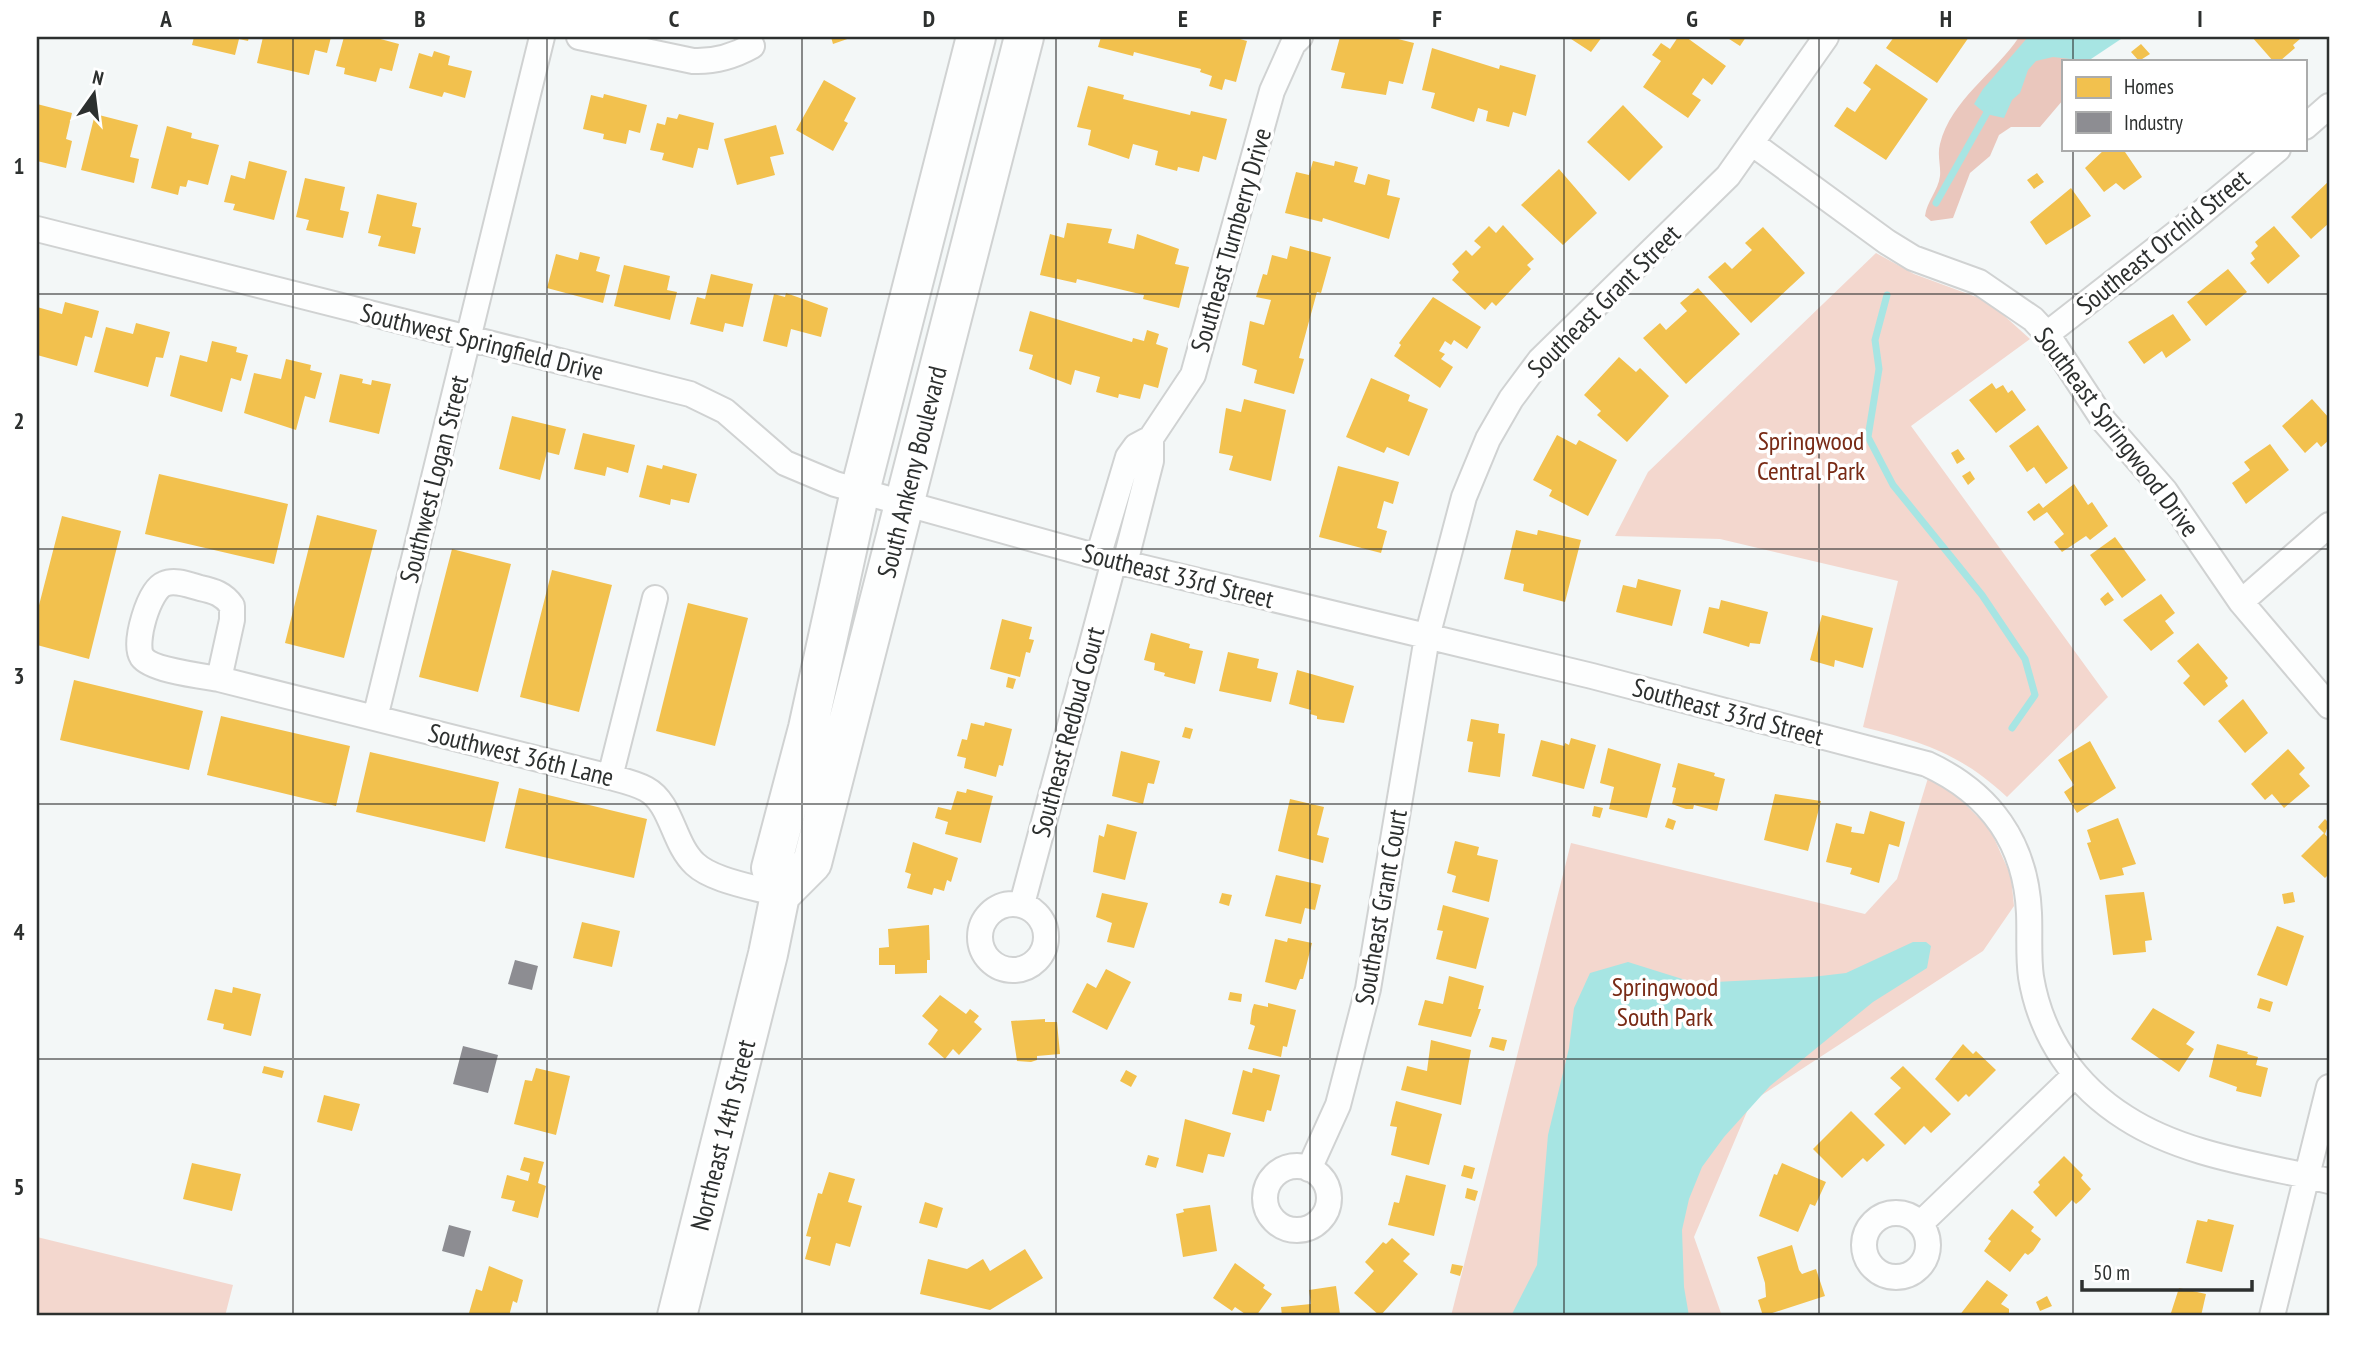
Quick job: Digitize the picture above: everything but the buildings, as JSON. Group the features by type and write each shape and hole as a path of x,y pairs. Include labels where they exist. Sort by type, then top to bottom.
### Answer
{"main road":[{"name":"South Ankeny Boulevard","path":"768,954 780,895 771,868 808,728 860,491 976,37"},
{"name":"South Ankeny Boulevard","path":"780,895 812,863 1024,37"},
{"name":"Northeast 14th Street","path":"677,1316 768,954"}],"street":[{"name":"Southwest Logan Street","path":"375,718 542,37"},
{"path":"579,37 709,62 738,54 752,46"},
{"name":"Southeast Turnberry Drive","path":"1112,560 1122,470 1136,446 1151,438 1193,375 1272,91 1293,44 1300,37"},
{"name":"Southeast Grant Street","path":"1427,637 1464,497 1488,439 1511,399 1557,342 1690,216 1753,144 1826,37"},
{"path":"2306,126 2329,106"},
{"name":"Southeast Springwood Drive","path":"1753,144 1883,240 1913,258 1994,291 2047,334 2104,421 2165,491 2241,602 2329,706"},
{"name":"Southeast Orchid Street","path":"2047,334 2183,228 2277,150"},
{"name":"Southwest Springfield Drive","path":"37,229 690,394 725,411 785,463 904,504"},
{"name":"Southeast 33rd Street","path":"904,504 1112,560 1592,676 1896,756 1956,778 1995,815 2021,864 2029,911 2029,960 2036,1000 2046,1029 2075,1075 2125,1118 2155,1134 2191,1147 2318,1178"},
{"path":"2241,602 2329,525"},
{"name":"Southeast Redbud Court","path":"1022,904 1112,560"},
{"name":"Southwest 36th Lane","path":"219,679 232,620 232,606 216,592 173,581 161,584 149,598 138,644 142,656 153,665 375,718 610,777 647,789 662,805 680,847 695,865 713,877 780,895"},
{"path":"610,777 655,597"},
{"name":"Southeast Grant Court","path":"1309,1169 1338,1105 1368,989 1427,637"},
{"path":"1920,1224 2075,1075"},
{"path":"2272,1316 2318,1178 2329,1087"}],"green space":[{"name":"Springwood Central Park","path":"1876,253 1914,274 1979,298 1999,311 2030,339 1911,426 2108,697 2007,797 1957,760 1923,744 1863,727 1898,581 1720,539 1615,536 1648,472"},
{"name":"Springwood South Park","path":"1928,778 1954,793 1990,829 2011,876 2014,906 1983,951 1751,1102 1694,1237 1722,1316 1451,1316 1571,843 1865,914 1897,879"},
{"path":"37,1237 233,1285 225,1316 37,1316"}],"shaded area":[{"path":"2019,37 2056,37 2072,60 2062,60 2062,101 2040,127 2011,127 1999,135 1990,156 1970,173 1953,218 1931,221 1925,216 1939,181 1939,148 1946,128 1964,100"}],"water":[{"path":"2028,37 2124,37 2090,60 2053,57 2036,61 2028,70 2020,93 2012,100 2004,118 1986,114 1974,104 1983,89"},
{"path":"1913,942 1926,942 1931,946 1927,968 1873,1002 1770,1086 1724,1137 1702,1167 1689,1199 1682,1230 1684,1287 1689,1316 1511,1316 1537,1265 1548,1135 1569,1048 1574,1008 1590,973 1628,962 1695,983 1812,977 1846,973"}],"waterway":[{"path":"1936,203 1989,109"},
{"path":"1887,295 1875,340 1879,369 1868,437 1893,485 1982,595 2025,659 2035,695 2012,728"}]}
